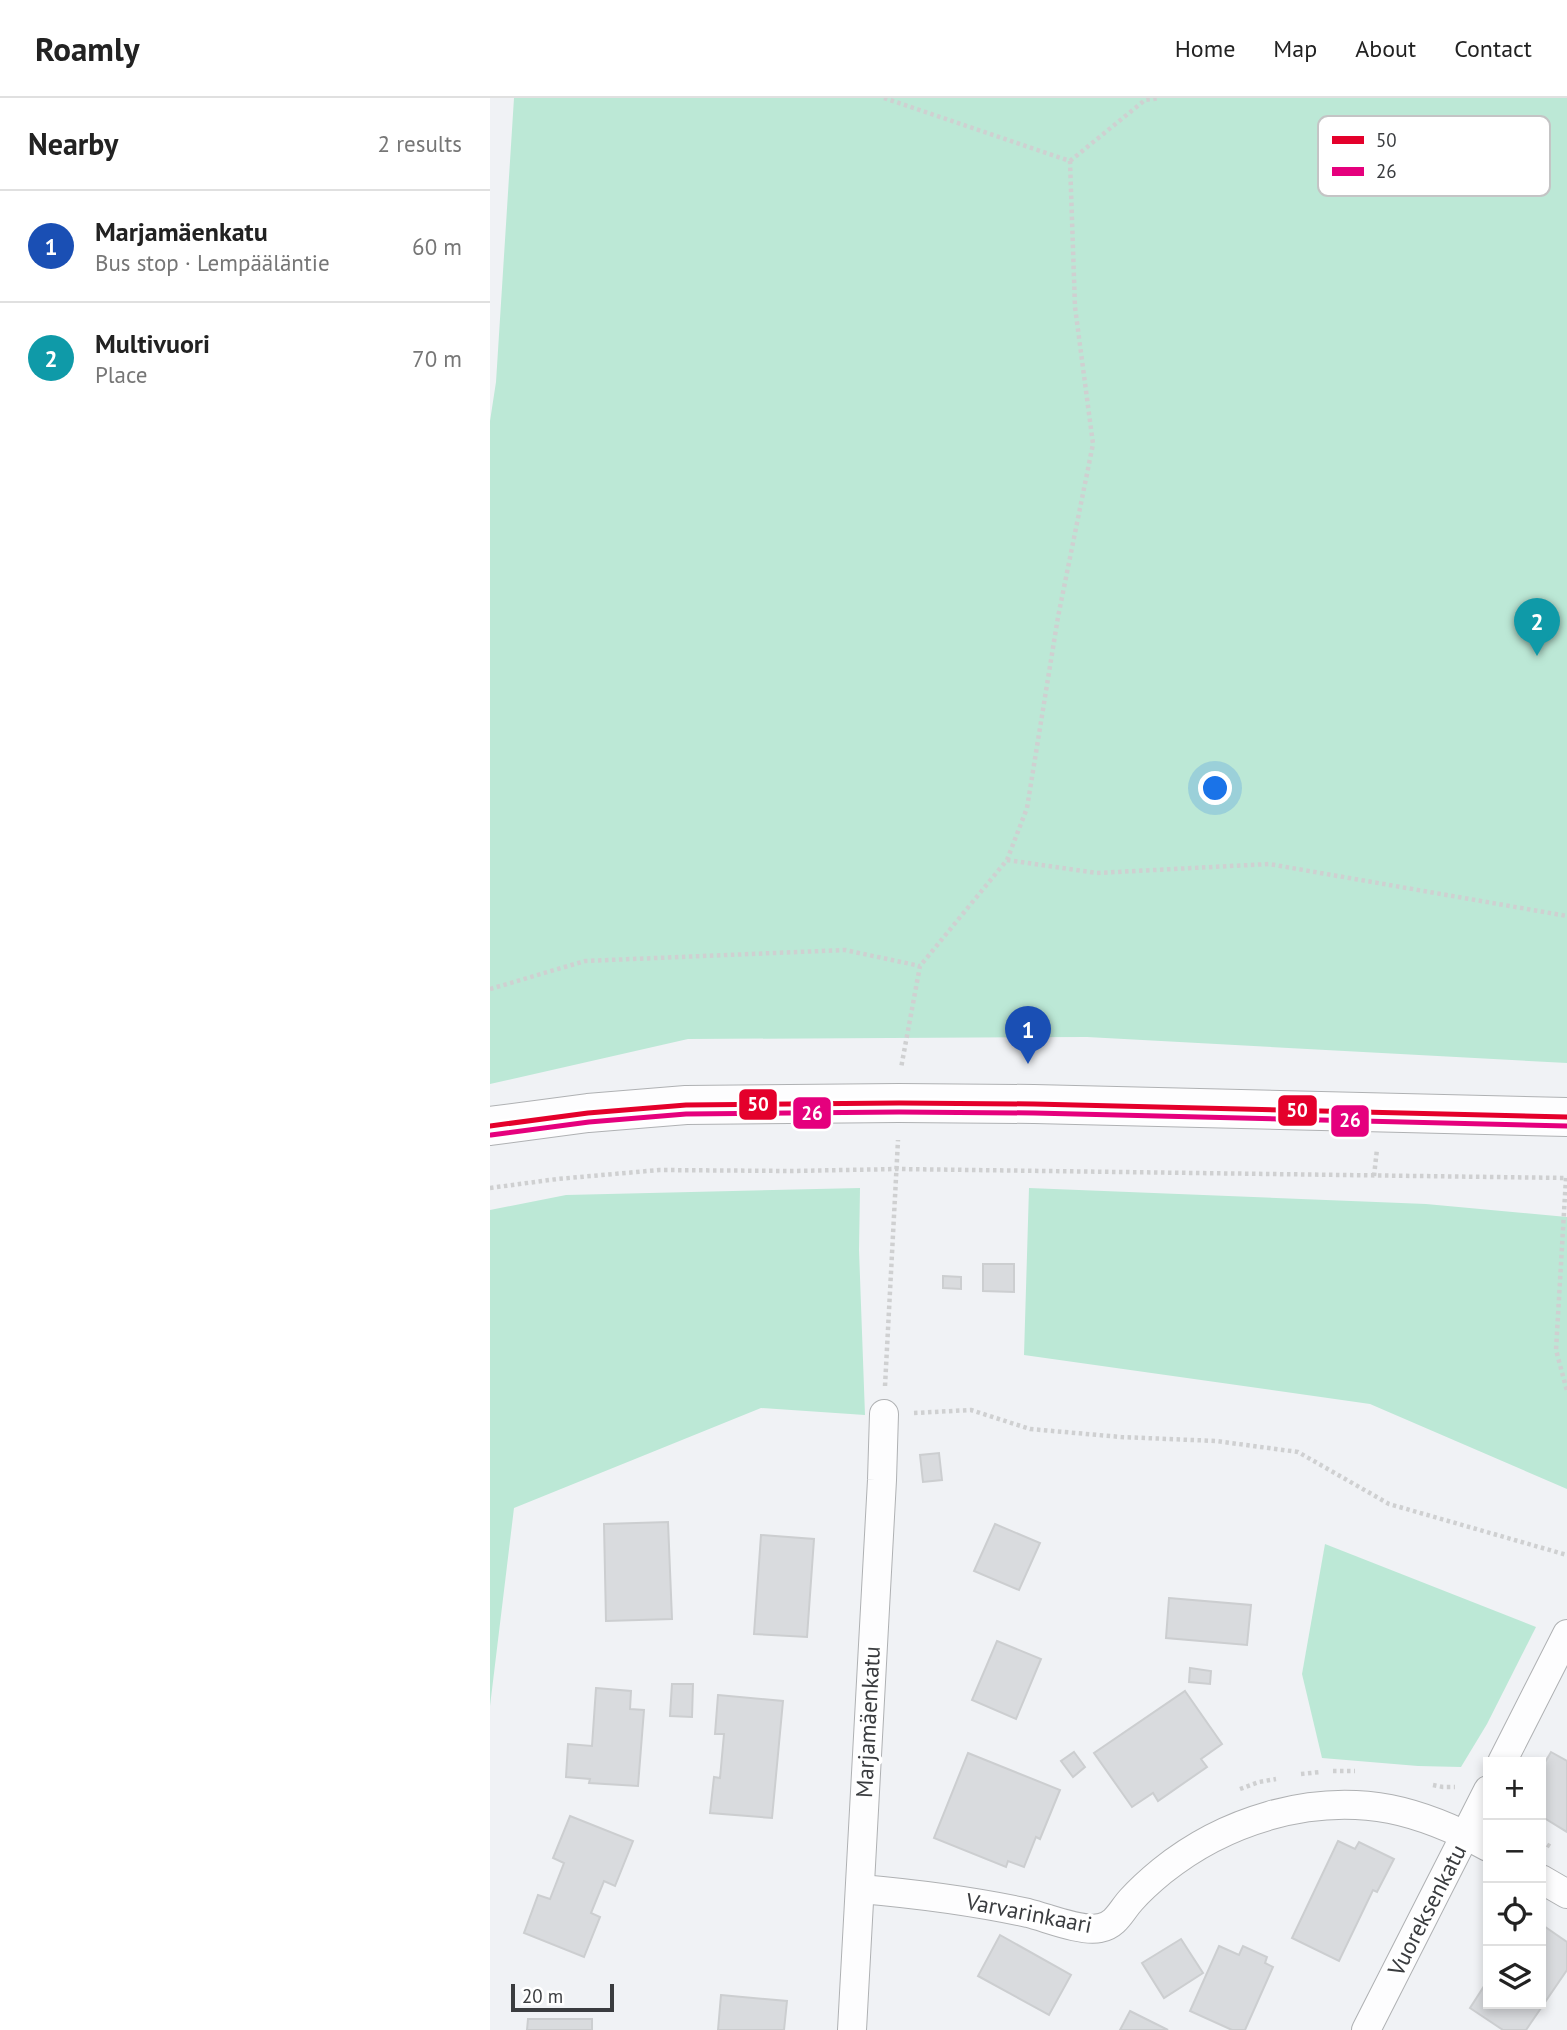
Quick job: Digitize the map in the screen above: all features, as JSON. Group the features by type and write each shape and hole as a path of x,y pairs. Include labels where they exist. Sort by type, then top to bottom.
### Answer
{"main road":[{"path":"490,1126 588,1113 687,1105 899,1103 1567,1117"}],"street":[{"name":"Marjamäenkatu","path":"852,2030 884,1414"},
{"path":"1505,1757 1567,1634"},
{"name":"Varvarinkaari","path":"861,1889 943,1897 1097,1929 1116,1920 1130,1900 1161,1872 1194,1849 1226,1831 1265,1816 1305,1808 1353,1805 1419,1816 1477,1840"},
{"name":"Vuoreksenkatu","path":"1366,2030 1477,1840 1483,1813"},
{"path":"1546,1882 1567,1894"}],"path":[{"path":"884,98 1070,161"},
{"path":"1070,161 1145,100 1160,98"},
{"path":"902,1065 920,966 1007,860 1027,808 1058,617 1093,444 1075,307 1070,161"},
{"path":"1007,860 1097,873 1269,864 1567,916"},
{"path":"490,989 586,961 845,950 920,966"},
{"path":"1374,1176 1377,1146"},
{"path":"898,1169 884,1414 971,1410 1030,1429 1121,1437 1216,1441 1298,1452 1389,1504 1567,1555"},
{"path":"490,1188 659,1170 898,1169 1567,1178 1556,1350 1567,1391"}],"green space":[{"path":"514,98 1567,98 1567,1063 1087,1037 688,1039 490,1084 490,421 496,382"},
{"path":"860,1188 859,1250 865,1415 761,1408 514,1508 490,1706 490,1210 566,1195"},
{"path":"1029,1188 1426,1204 1567,1217 1567,1489 1370,1404 1024,1355"},
{"path":"1325,1544 1536,1627 1487,1724 1461,1767 1322,1758 1302,1674"}],"building":[{"path":"983,1264 1014,1264 1014,1292 983,1291"},
{"path":"943,1276 961,1277 961,1289 943,1288"},
{"path":"939,1453 942,1480 923,1482 920,1455"},
{"path":"668,1522 672,1619 606,1621 604,1524"},
{"path":"995,1524 1040,1543 1019,1590 974,1571"},
{"path":"761,1535 814,1539 807,1637 754,1634"},
{"path":"1169,1598 1251,1605 1247,1645 1166,1638"},
{"path":"997,1641 1041,1659 1016,1719 972,1700"},
{"path":"1190,1668 1211,1671 1210,1684 1189,1682"},
{"path":"672,1684 693,1684 692,1717 670,1716"},
{"path":"596,1688 631,1691 630,1709 644,1710 638,1786 589,1783 590,1779 566,1777 568,1744 592,1746"},
{"path":"1185,1691 1222,1744 1201,1759 1207,1767 1158,1801 1153,1793 1132,1807 1094,1753"},
{"path":"718,1695 783,1701 772,1818 710,1813 714,1777 720,1778 724,1734 715,1734"},
{"path":"1074,1752 1085,1767 1073,1777 1061,1761"},
{"path":"1551,1752 1567,1761 1567,1832 1546,1819 1546,1760"},
{"path":"968,1753 1060,1790 1040,1839 1036,1837 1024,1867 1008,1861 1006,1867 934,1838"},
{"path":"570,1816 633,1841 615,1886 604,1881 591,1913 600,1917 584,1957 524,1933 538,1895 550,1899 564,1863 553,1858"},
{"path":"1338,1841 1355,1849 1359,1842 1394,1859 1377,1892 1373,1890 1339,1961 1292,1938"},
{"path":"1546,1927 1567,1942 1567,1970 1546,2001"},
{"path":"1000,1935 1071,1975 1049,2015 978,1976"},
{"path":"1181,1939 1203,1973 1164,1998 1142,1963"},
{"path":"1219,1946 1239,1955 1243,1946 1267,1957 1265,1963 1273,1967 1245,2030 1232,2030 1190,2011"},
{"path":"1483,1988 1483,2009 1540,2009 1526,2030 1503,2030 1470,2008"},
{"path":"721,1995 787,2001 784,2030 718,2030"},
{"path":"1130,2011 1168,2030 1120,2030"},
{"path":"528,2019 592,2019 592,2030 527,2030"}],"transit line":[{"name":"50","path":"490,1126 588,1113 686,1105 899,1103 1567,1117"},
{"name":"26","path":"491,1135 589,1122 686,1114 899,1112 1567,1126"}],"place":[{"name":"Multivuori","path":"1537,656"},
{"name":"Marjamäenkatu","path":"1028,1064"}]}
